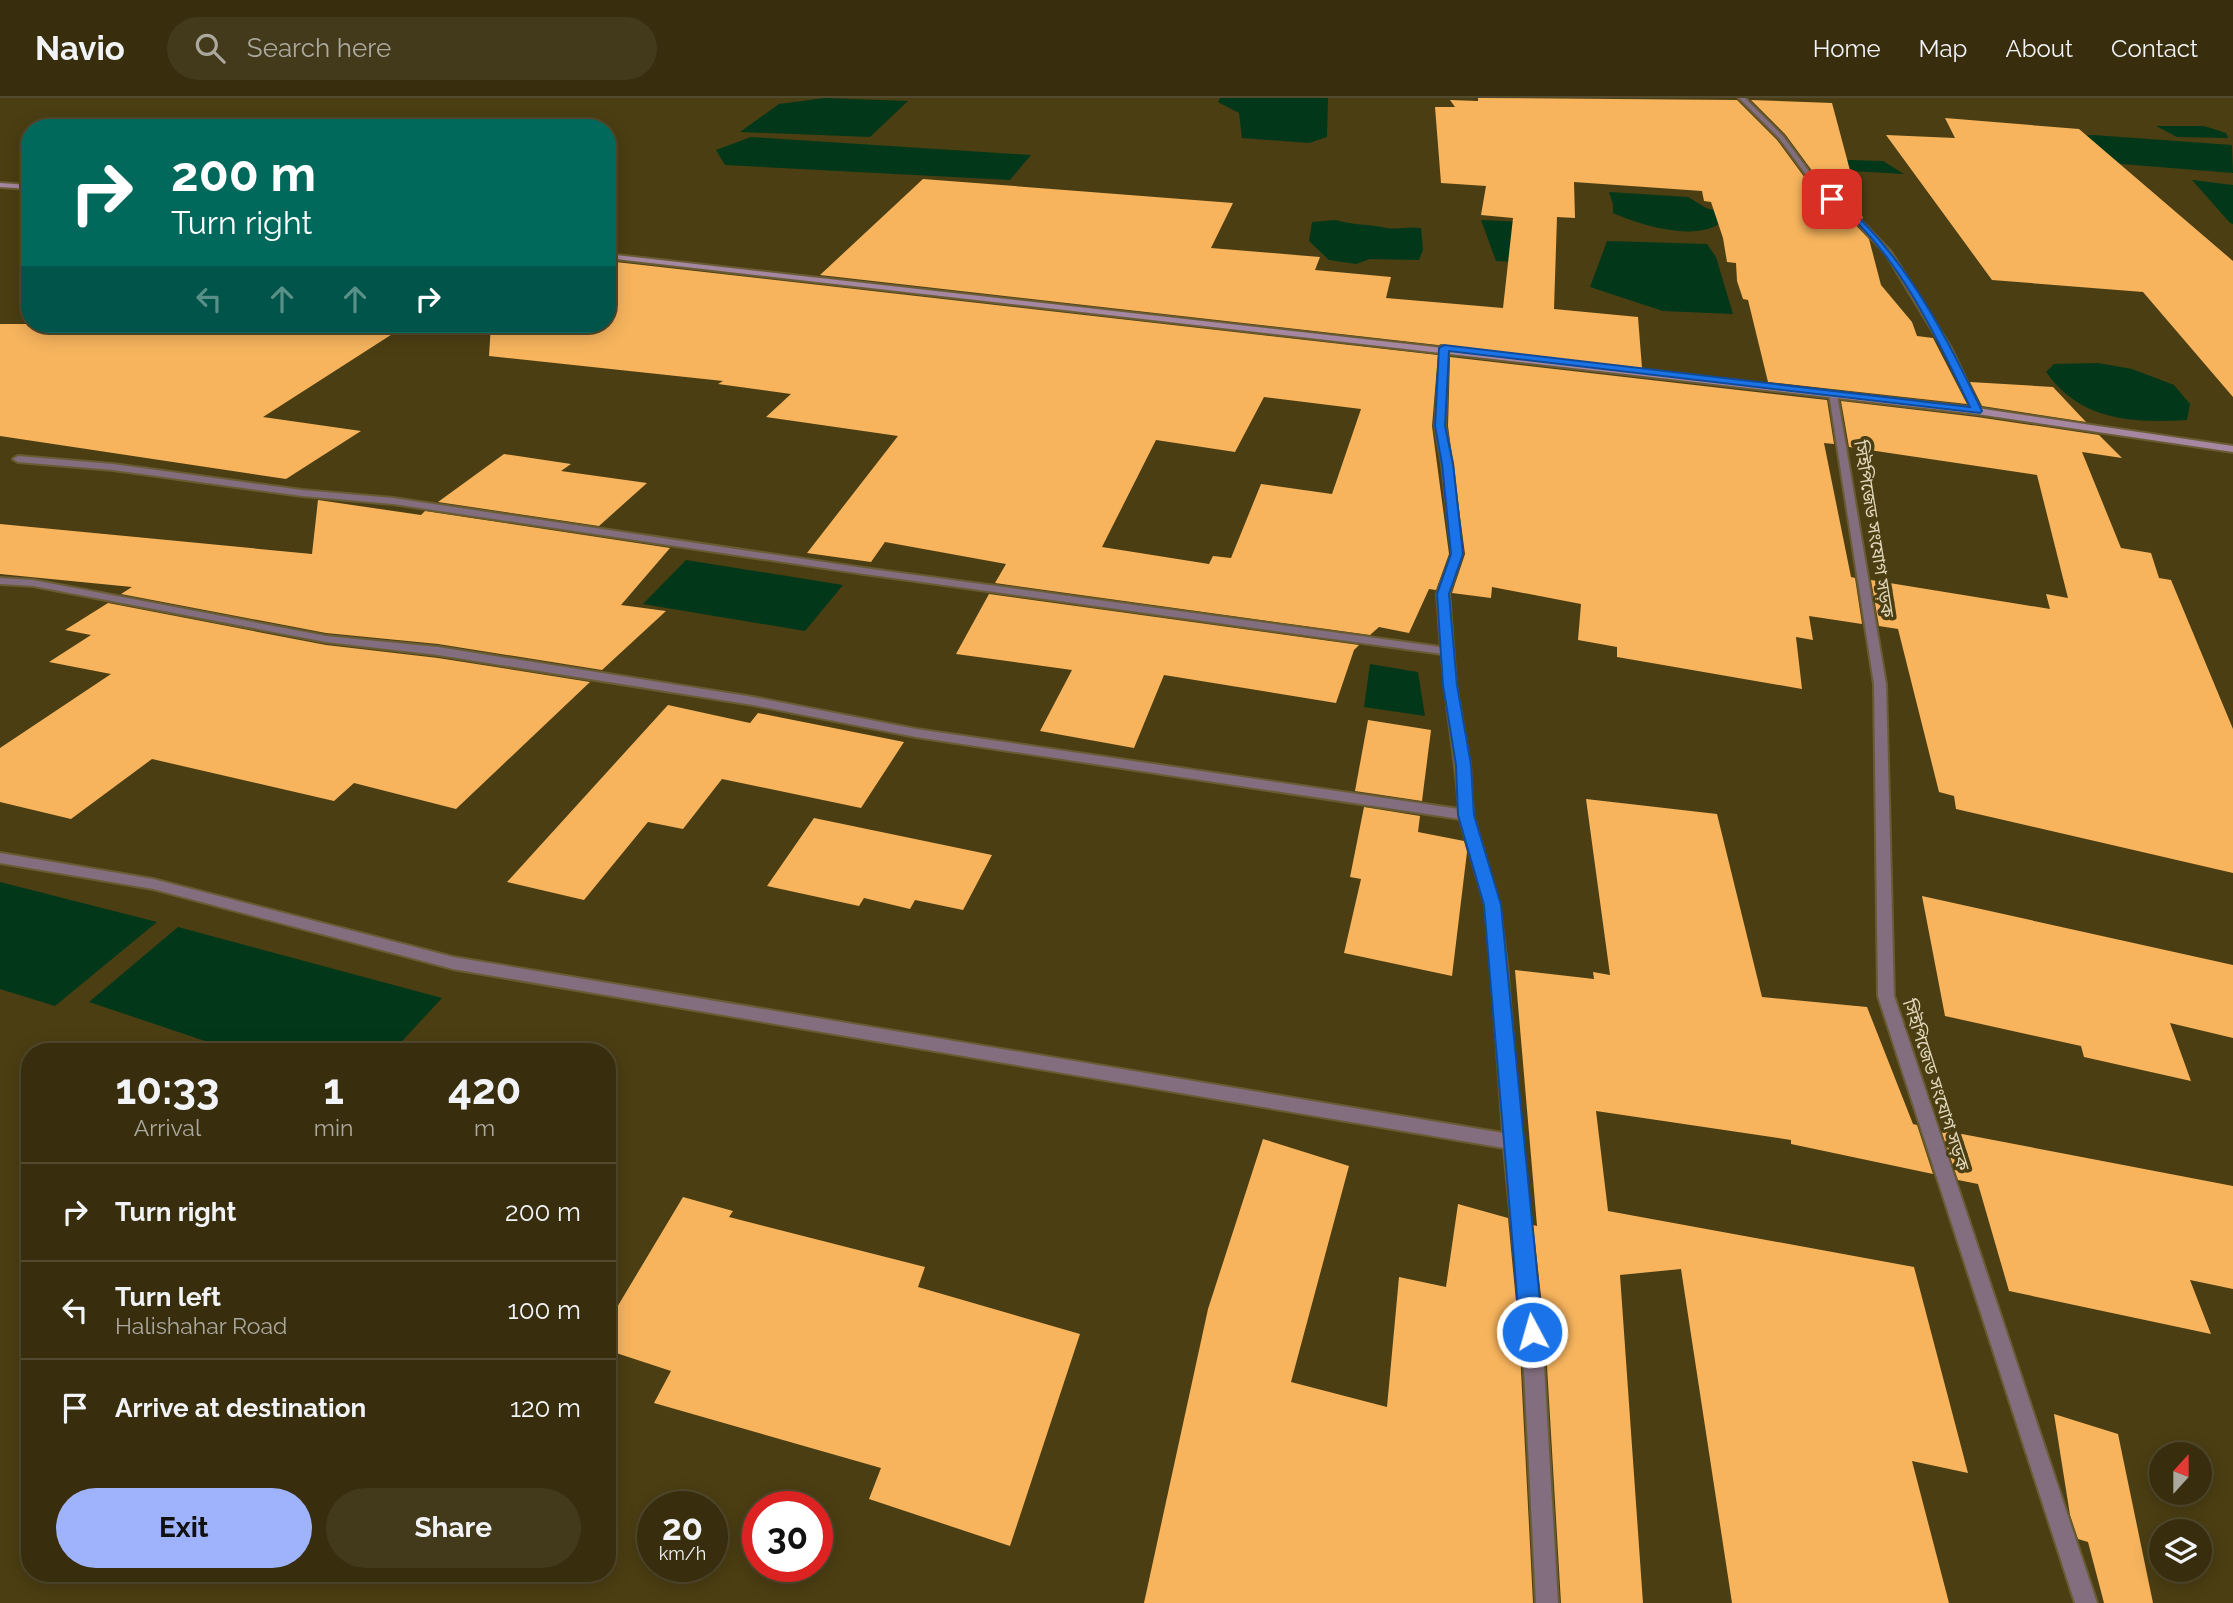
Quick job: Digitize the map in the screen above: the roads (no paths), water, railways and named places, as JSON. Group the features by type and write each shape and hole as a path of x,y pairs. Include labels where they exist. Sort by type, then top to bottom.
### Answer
{"street":[{"path":"1742,98 1781,137 1820,190 1845,207 1889,253 1947,348 1976,411"},
{"path":"0,185 21,186"},
{"path":"616,257 1444,348 1833,394 1976,411 2233,449"},
{"path":"1444,348 1440,426 1457,554 1443,594 1447,651 1464,765 1466,815 1492,905 1512,1142 1532,1332 1547,1603"},
{"name":"সিইপিজেড সংযোগ সড়ক","path":"1833,394 1880,684 1886,996 2086,1603"},
{"path":"18,459 113,467 302,493 393,501 864,571 1447,651"},
{"path":"0,581 33,583 326,639 438,651 753,701 916,733 1466,815"},
{"path":"0,858 153,884 453,963 1512,1142"}]}
